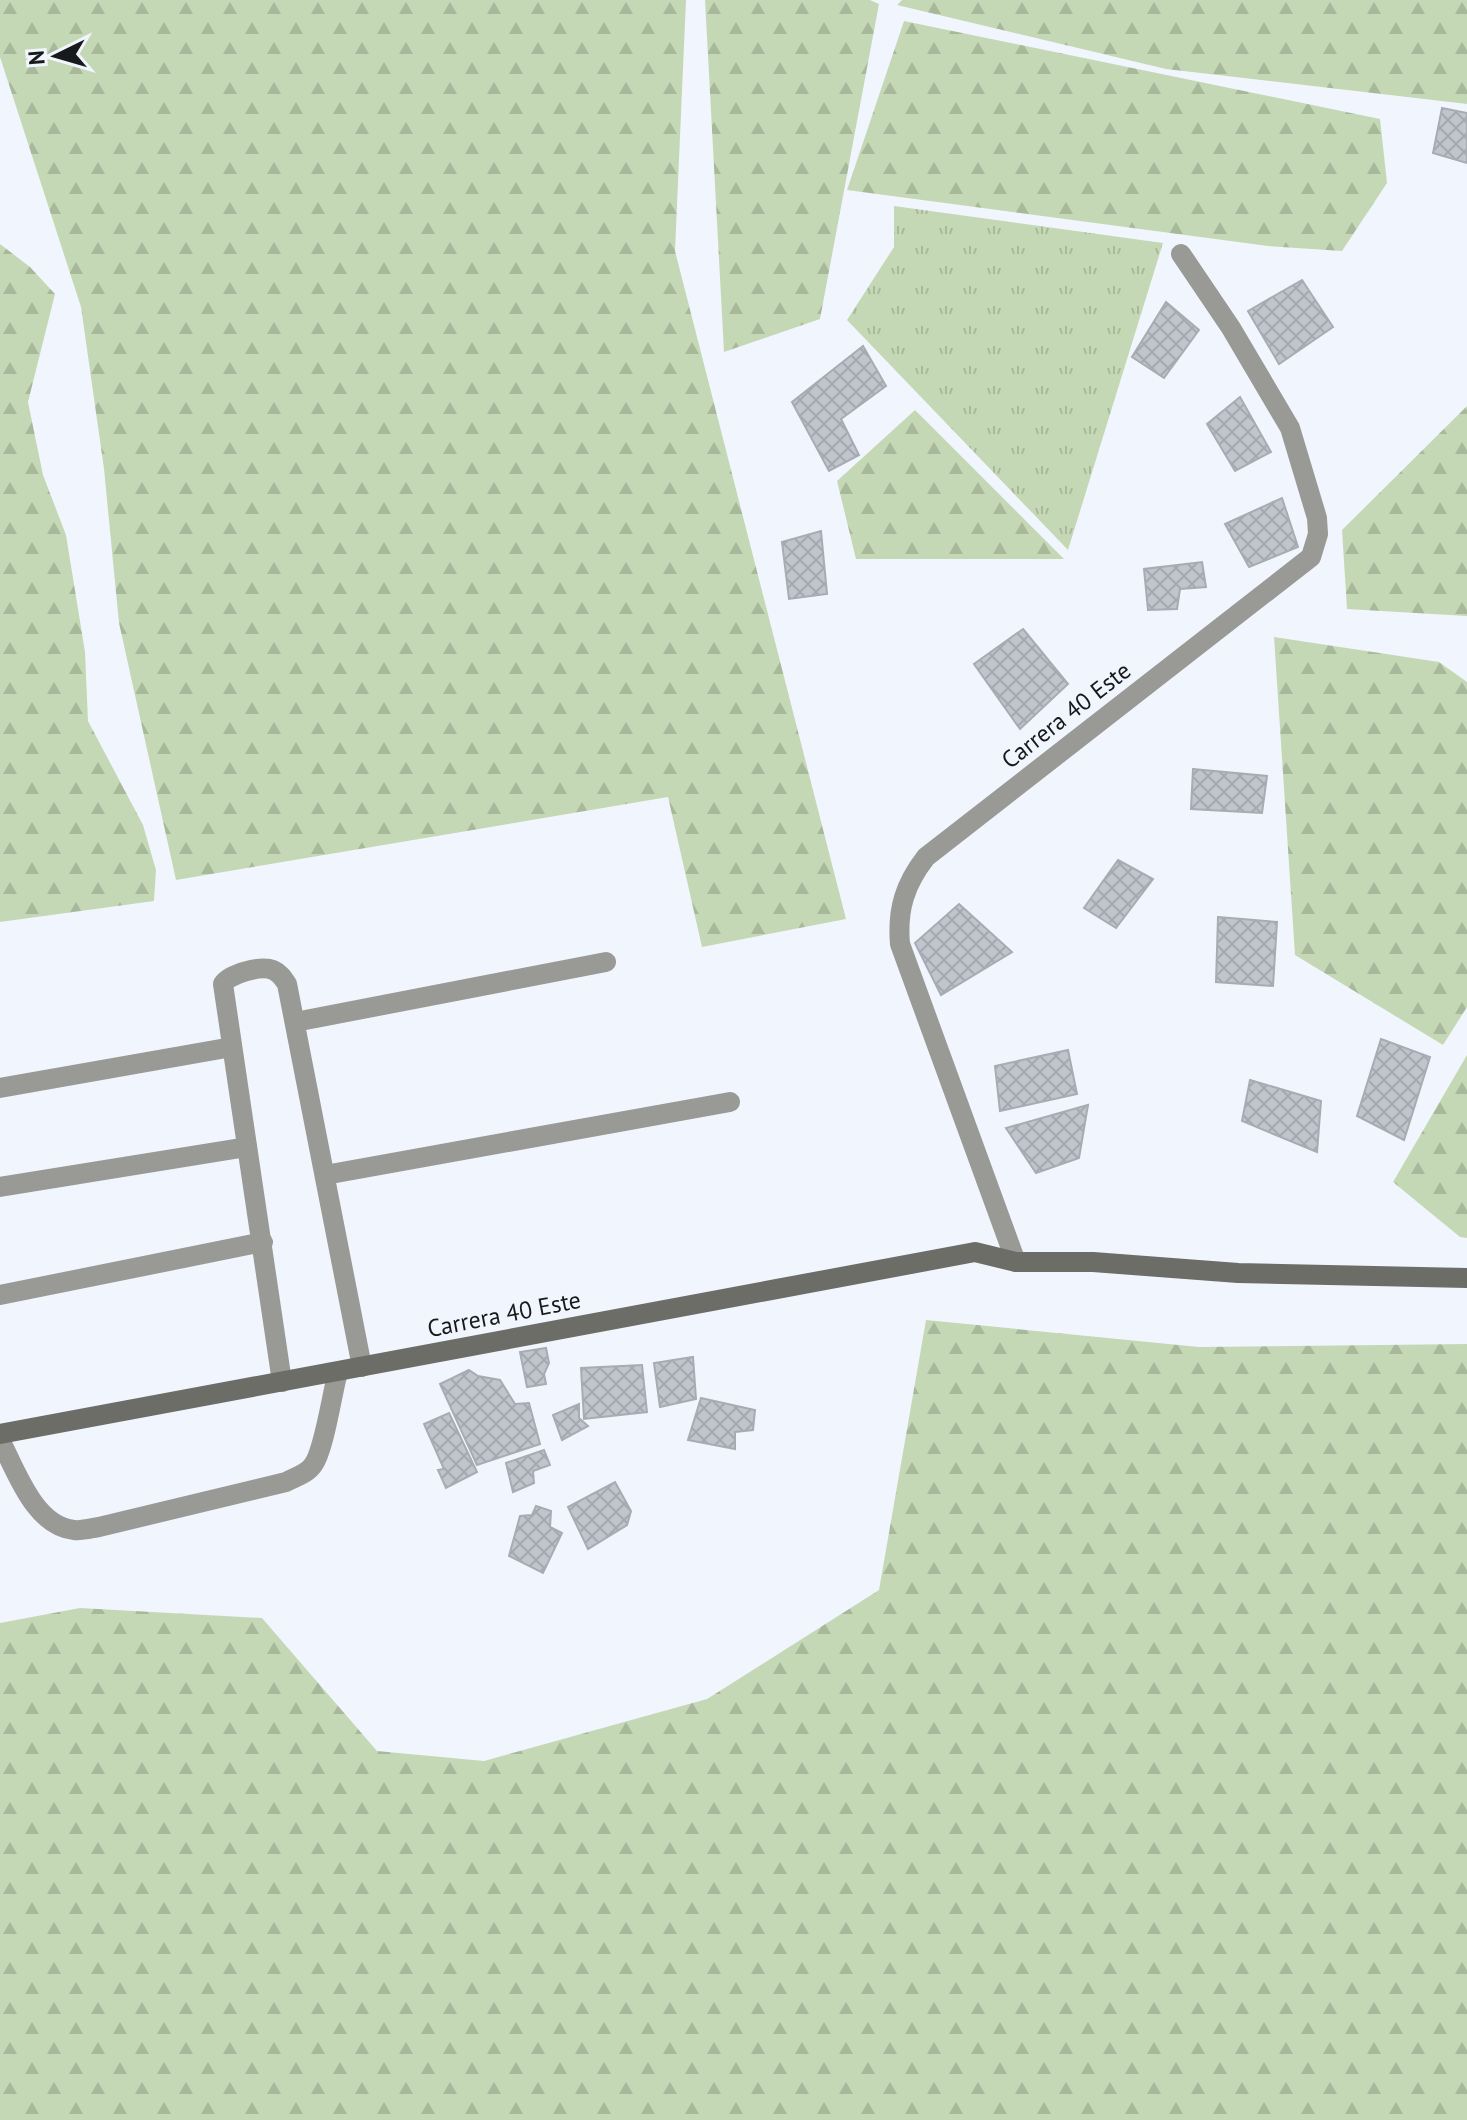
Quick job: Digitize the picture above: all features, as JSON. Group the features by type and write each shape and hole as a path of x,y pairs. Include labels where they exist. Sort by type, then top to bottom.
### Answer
{"street":[{"name":"Carrera 40 Este","path":"1016,1262 903,953 899,923 906,887 926,857 1311,557 1318,534 1317,518 1290,428 1231,328 1181,254"},
{"path":"295,1022 606,962"},
{"path":"282,1382 223,984 229,977 267,968 277,971 287,984 362,1367"},
{"path":"0,1088 232,1047"},
{"path":"325,1175 730,1102"},
{"path":"0,1187 247,1147"},
{"path":"0,1295 263,1242"},
{"name":"Carrera 40 Este","path":"0,1434 975,1252 1016,1262 1093,1262 1238,1273 1467,1278"},
{"path":"0,1440 32,1500 53,1523 74,1530 99,1527 286,1482 307,1472 315,1464 321,1448 338,1372"}],"green space":[{"path":"0,0 686,0 675,251 846,919 702,947 668,797 176,880 119,623 104,469 81,307 0,57"},
{"path":"705,0 870,0 879,4 820,319 724,352"},
{"path":"902,0 1467,0 1467,104 1166,69 897,5"},
{"path":"904,21 1380,119 1387,183 1342,251 1268,246 847,190"},
{"path":"894,206 1163,243 1068,550 847,320 894,247"},
{"path":"0,244 30,267 55,294 28,402 43,475 66,535 85,652 88,721 143,825 156,870 154,901 0,922"},
{"path":"1467,406 1467,616 1347,609 1342,530"},
{"path":"915,410 1064,559 856,559 837,481"},
{"path":"1274,637 1439,662 1467,682 1467,1007 1443,1045 1295,955"},
{"path":"1467,1055 1467,1238 1460,1237 1393,1182"},
{"path":"926,1320 1199,1347 1467,1344 1467,2120 0,2120 0,1623 80,1608 262,1618 377,1751 484,1761 707,1699 879,1590"}],"building":[{"path":"1442,108 1467,113 1467,163 1433,153"},
{"path":"1302,280 1333,327 1279,364 1248,311"},
{"path":"1166,302 1199,330 1164,378 1132,357"},
{"path":"863,346 886,386 841,419 859,455 829,471 792,402"},
{"path":"1240,397 1271,452 1235,471 1207,424"},
{"path":"1282,498 1298,547 1249,567 1225,524"},
{"path":"821,531 827,594 789,599 782,542"},
{"path":"1202,562 1206,587 1180,589 1177,609 1148,610 1144,569"},
{"path":"1023,629 1068,684 1020,729 974,664"},
{"path":"1193,769 1267,776 1262,813 1191,809"},
{"path":"1118,860 1153,879 1116,928 1084,908"},
{"path":"959,904 1012,952 941,995 915,943"},
{"path":"1218,917 1277,922 1273,986 1216,982"},
{"path":"1381,1039 1430,1057 1404,1140 1357,1116"},
{"path":"1068,1050 1077,1094 1000,1111 995,1066"},
{"path":"1250,1080 1321,1101 1317,1152 1242,1121"},
{"path":"1088,1105 1079,1158 1036,1173 1006,1128"},
{"path":"546,1348 549,1363 544,1374 546,1384 527,1387 520,1352"},
{"path":"693,1357 696,1399 660,1407 654,1363"},
{"path":"642,1365 647,1412 584,1419 581,1368"},
{"path":"469,1370 478,1376 500,1380 515,1404 529,1403 540,1444 477,1465 440,1384"},
{"path":"701,1398 755,1410 753,1430 735,1432 735,1449 688,1440"},
{"path":"579,1404 579,1418 588,1426 562,1440 553,1415"},
{"path":"449,1413 477,1472 446,1488 438,1470 444,1469 424,1424"},
{"path":"544,1450 550,1465 533,1471 534,1483 513,1492 506,1463"},
{"path":"615,1482 631,1511 627,1525 588,1549 568,1507"},
{"path":"536,1506 551,1511 550,1527 562,1533 543,1573 509,1556 520,1516 532,1515"}]}
